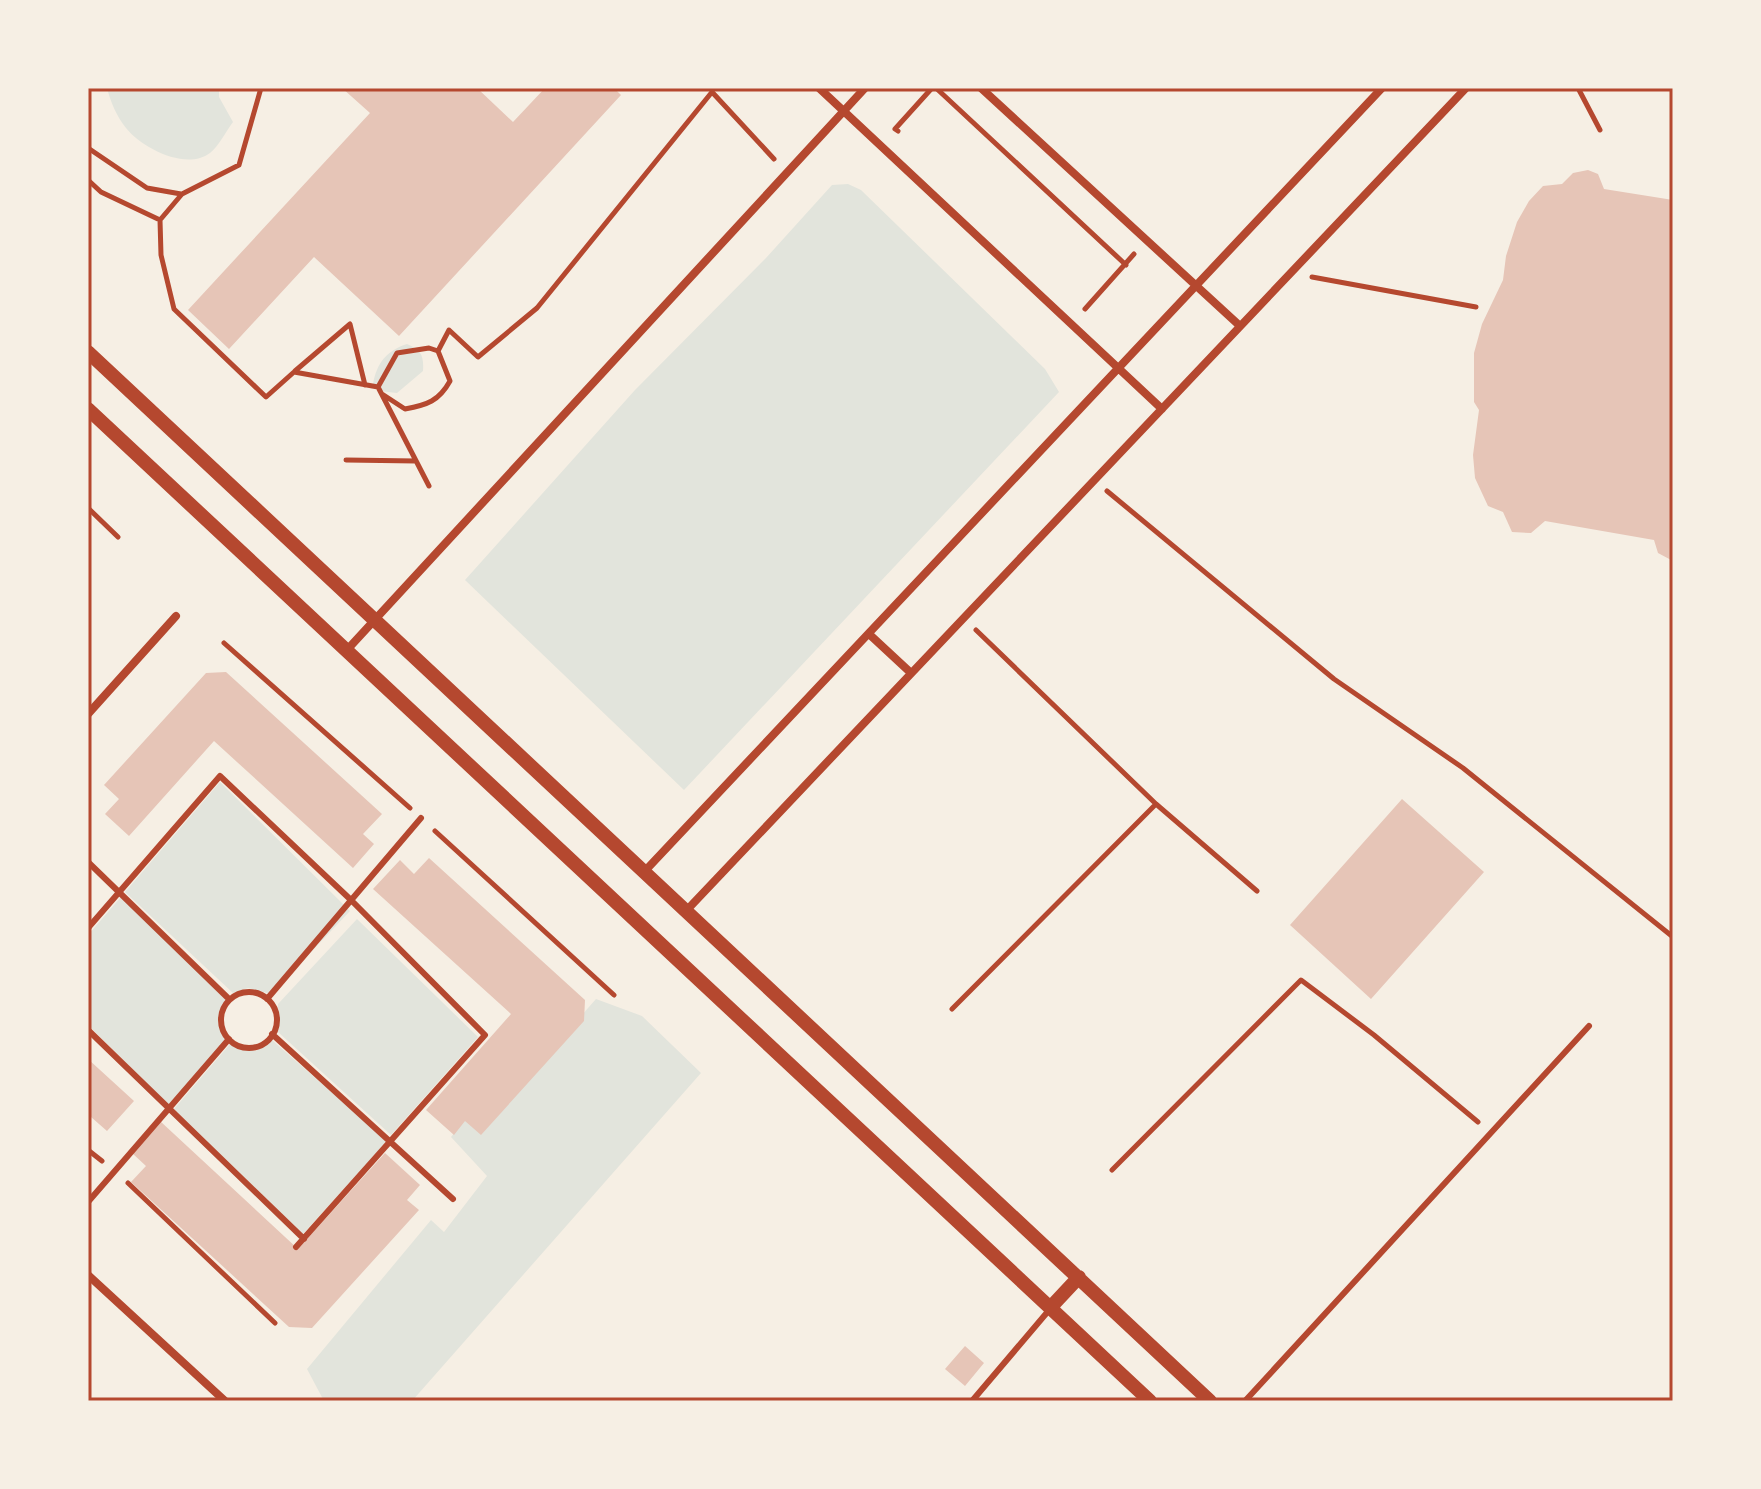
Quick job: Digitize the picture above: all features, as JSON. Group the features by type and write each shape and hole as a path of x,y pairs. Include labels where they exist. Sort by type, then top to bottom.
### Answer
{"street":[{"path":"819,88 1162,409"},
{"path":"346,651 865,88"},
{"path":"981,88 1240,326"},
{"path":"644,872 1382,88"},
{"path":"686,911 1466,88"},
{"path":"88,352 1210,1401"},
{"path":"88,409 1150,1401"},
{"path":"88,714 176,616"},
{"path":"869,634 911,673"},
{"path":"88,1275 225,1401"},
{"path":"1050,1308 1079,1277"}],"lane":[{"path":"88,928 220,776 351,900 485,1035 296,1247"},
{"path":"267,999 421,818"},
{"path":"88,862 229,999"},
{"path":"252,992 267,999 276,1016 272,1034 252,1048 229,1039 221,1024 229,999 252,992"},
{"path":"1245,1401 1589,1026"},
{"path":"88,1030 304,1239"},
{"path":"272,1034 453,1199"},
{"path":"88,1202 229,1039"},
{"path":"972,1401 1050,1308"}],"path":[{"path":"261,88 239,165 182,194 160,220 161,255 174,309 266,397 350,324 365,385"},
{"path":"906,139 895,129 934,88 1126,265 1086,310 1075,299"},
{"path":"1578,88 1600,130"},
{"path":"294,372 380,390 405,409 430,404 443,394 450,381 438,351 449,330 478,357 537,308 712,92 787,173"},
{"path":"88,148 147,188 182,194"},
{"path":"88,180 101,192 160,220"},
{"path":"1291,273 1476,307"},
{"path":"380,390 397,353 421,349 438,351"},
{"path":"380,390 429,486"},
{"path":"346,460 416,461"},
{"path":"1094,480 1334,679 1463,768 1673,937"},
{"path":"88,508 118,537"},
{"path":"963,618 1156,804 1257,891"},
{"path":"952,1009 1156,804"},
{"path":"1112,1170 1301,980 1374,1035 1491,1133"},
{"path":"88,1150 115,1171 275,1323"}],"shaded area":[{"path":"107,88 219,88 219,97 233,122 210,153 200,158 189,160 165,155 142,143 126,128"},
{"path":"848,184 861,190 1045,369 1059,392 684,790 465,580 635,390 766,258 832,185"},
{"path":"407,344 421,354 423,371 397,393 380,391 373,384 380,364 393,350"},
{"path":"220,782 350,911 271,994 248,988 233,993 125,892"},
{"path":"121,897 227,999 219,1020 226,1040 169,1105 88,1025 88,935"},
{"path":"357,919 478,1037 391,1135 278,1032 278,1004"},
{"path":"596,999 642,1016 701,1073 412,1401 324,1401 307,1369 431,1220 444,1232 487,1176 451,1137 483,1097 499,1109"},
{"path":"272,1040 387,1141 303,1234 174,1109 230,1044 256,1051"}],"building":[{"path":"342,88 477,88 513,122 545,88 614,88 621,95 399,336 314,257 229,349 188,310 370,113"},
{"path":"1588,170 1598,174 1604,189 1673,200 1673,561 1658,553 1654,540 1545,521 1531,533 1512,532 1503,512 1488,506 1475,478 1473,455 1479,410 1474,402 1474,353 1482,324 1503,280 1506,256 1517,222 1529,201 1543,186 1562,184 1573,173"},
{"path":"226,672 382,814 363,834 374,844 353,868 214,741 129,836 105,814 119,799 104,785 206,673"},
{"path":"1402,799 1484,872 1371,999 1290,925"},
{"path":"429,858 585,1000 584,1021 481,1135 465,1121 454,1135 426,1110 511,1014 373,889 400,860 414,874"},
{"path":"88,1059 134,1101 107,1131 91,1117 88,1120"},
{"path":"160,1121 298,1249 385,1153 420,1185 407,1200 419,1210 312,1328 289,1327 131,1182 146,1166 132,1153"},
{"path":"965,1346 984,1363 965,1386 945,1369"}]}
